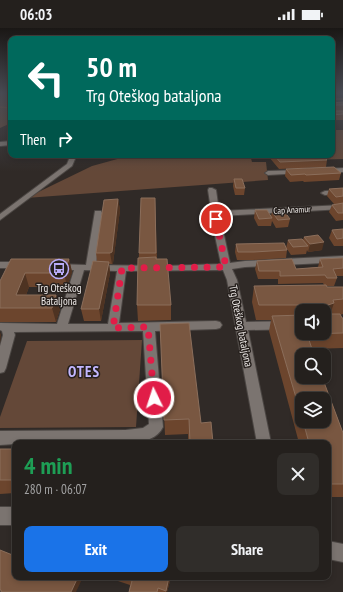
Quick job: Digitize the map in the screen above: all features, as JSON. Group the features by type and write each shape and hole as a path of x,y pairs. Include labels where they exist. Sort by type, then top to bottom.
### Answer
{"street":[{"path":"0,218 66,168 72,162 71,158"},
{"path":"268,174 343,170"},
{"path":"212,190 217,225 226,267"},
{"path":"325,193 343,192"},
{"name":"Cap Anamur","path":"216,214 343,207"},
{"path":"91,267 98,213"},
{"path":"49,266 80,268 226,267 245,264 343,259"},
{"path":"0,265 34,266"},
{"name":"Trg Oteškog bataljona","path":"226,267 232,280 242,326 263,440"},
{"path":"62,328 80,268"},
{"path":"113,328 122,268"},
{"path":"4,327 113,328 216,325"},
{"path":"242,326 295,325"},
{"path":"0,368 9,334 4,327"},
{"path":"0,438 95,440 143,436 151,432 156,427 148,327"},
{"path":"0,516 12,516"},
{"path":"331,551 343,553"}],"shaded area":[{"path":"0,119 8,119 8,124 0,128"},
{"path":"335,130 343,130 343,159 311,160 309,158 335,158"},
{"path":"121,158 251,158 252,162 266,162 268,180 26,198 92,166"},
{"path":"142,340 136,427 0,428 0,417 27,341"}],"building":[{"path":"277,158 325,158 327,160 280,162"},
{"path":"334,167 341,173 291,175 286,169"},
{"path":"234,179 242,179 245,188 236,188"},
{"path":"343,188 343,196 336,197 329,189"},
{"path":"141,198 155,198 156,253 139,253"},
{"path":"118,199 112,252 96,253 104,200"},
{"path":"343,203 343,213 338,213 332,205"},
{"path":"255,210 267,210 272,218 259,219"},
{"path":"284,211 290,219 278,220 272,212"},
{"path":"343,229 343,238 337,239 332,230"},
{"path":"318,235 324,242 310,244 304,237"},
{"path":"302,239 308,246 293,247 288,240"},
{"path":"284,243 287,250 254,252 238,252 236,244"},
{"path":"156,257 156,259 167,259 171,305 137,305 138,258"},
{"path":"343,258 343,268 333,269 337,278 327,278 325,275 280,276 280,271 259,271 257,261 292,259 296,269 323,267 320,259"},
{"path":"11,259 69,259 64,273 25,273 16,295 56,295 52,308 0,308 0,281"},
{"path":"93,261 109,262 99,309 81,309"},
{"path":"326,285 327,287 343,287 343,299 333,300 334,303 331,304 259,305 254,286"},
{"path":"331,314 340,314 343,318 343,333 331,333"},
{"path":"295,315 295,340 309,340 312,348 295,348 295,384 325,384 328,392 295,392 295,394 272,316"},
{"path":"189,323 201,423 211,422 213,440 190,440 189,419 164,420 160,324"},
{"path":"331,401 343,433 343,484 331,484 331,440 308,440 305,428 331,428"},
{"path":"0,449 12,449 12,480 0,480"},
{"path":"0,550 12,555 12,580 77,580 71,592 1,592"},
{"path":"129,580 168,580 166,591 158,588 157,592 129,592 132,581"}],"place":[{"name":"Trg Oteškog Bataljona","path":"59,269"}],"district":[{"name":"OTES","path":"84,372"}],"route":[{"path":"154,398 148,327 113,328 122,268 163,269 226,267 216,219"}]}
